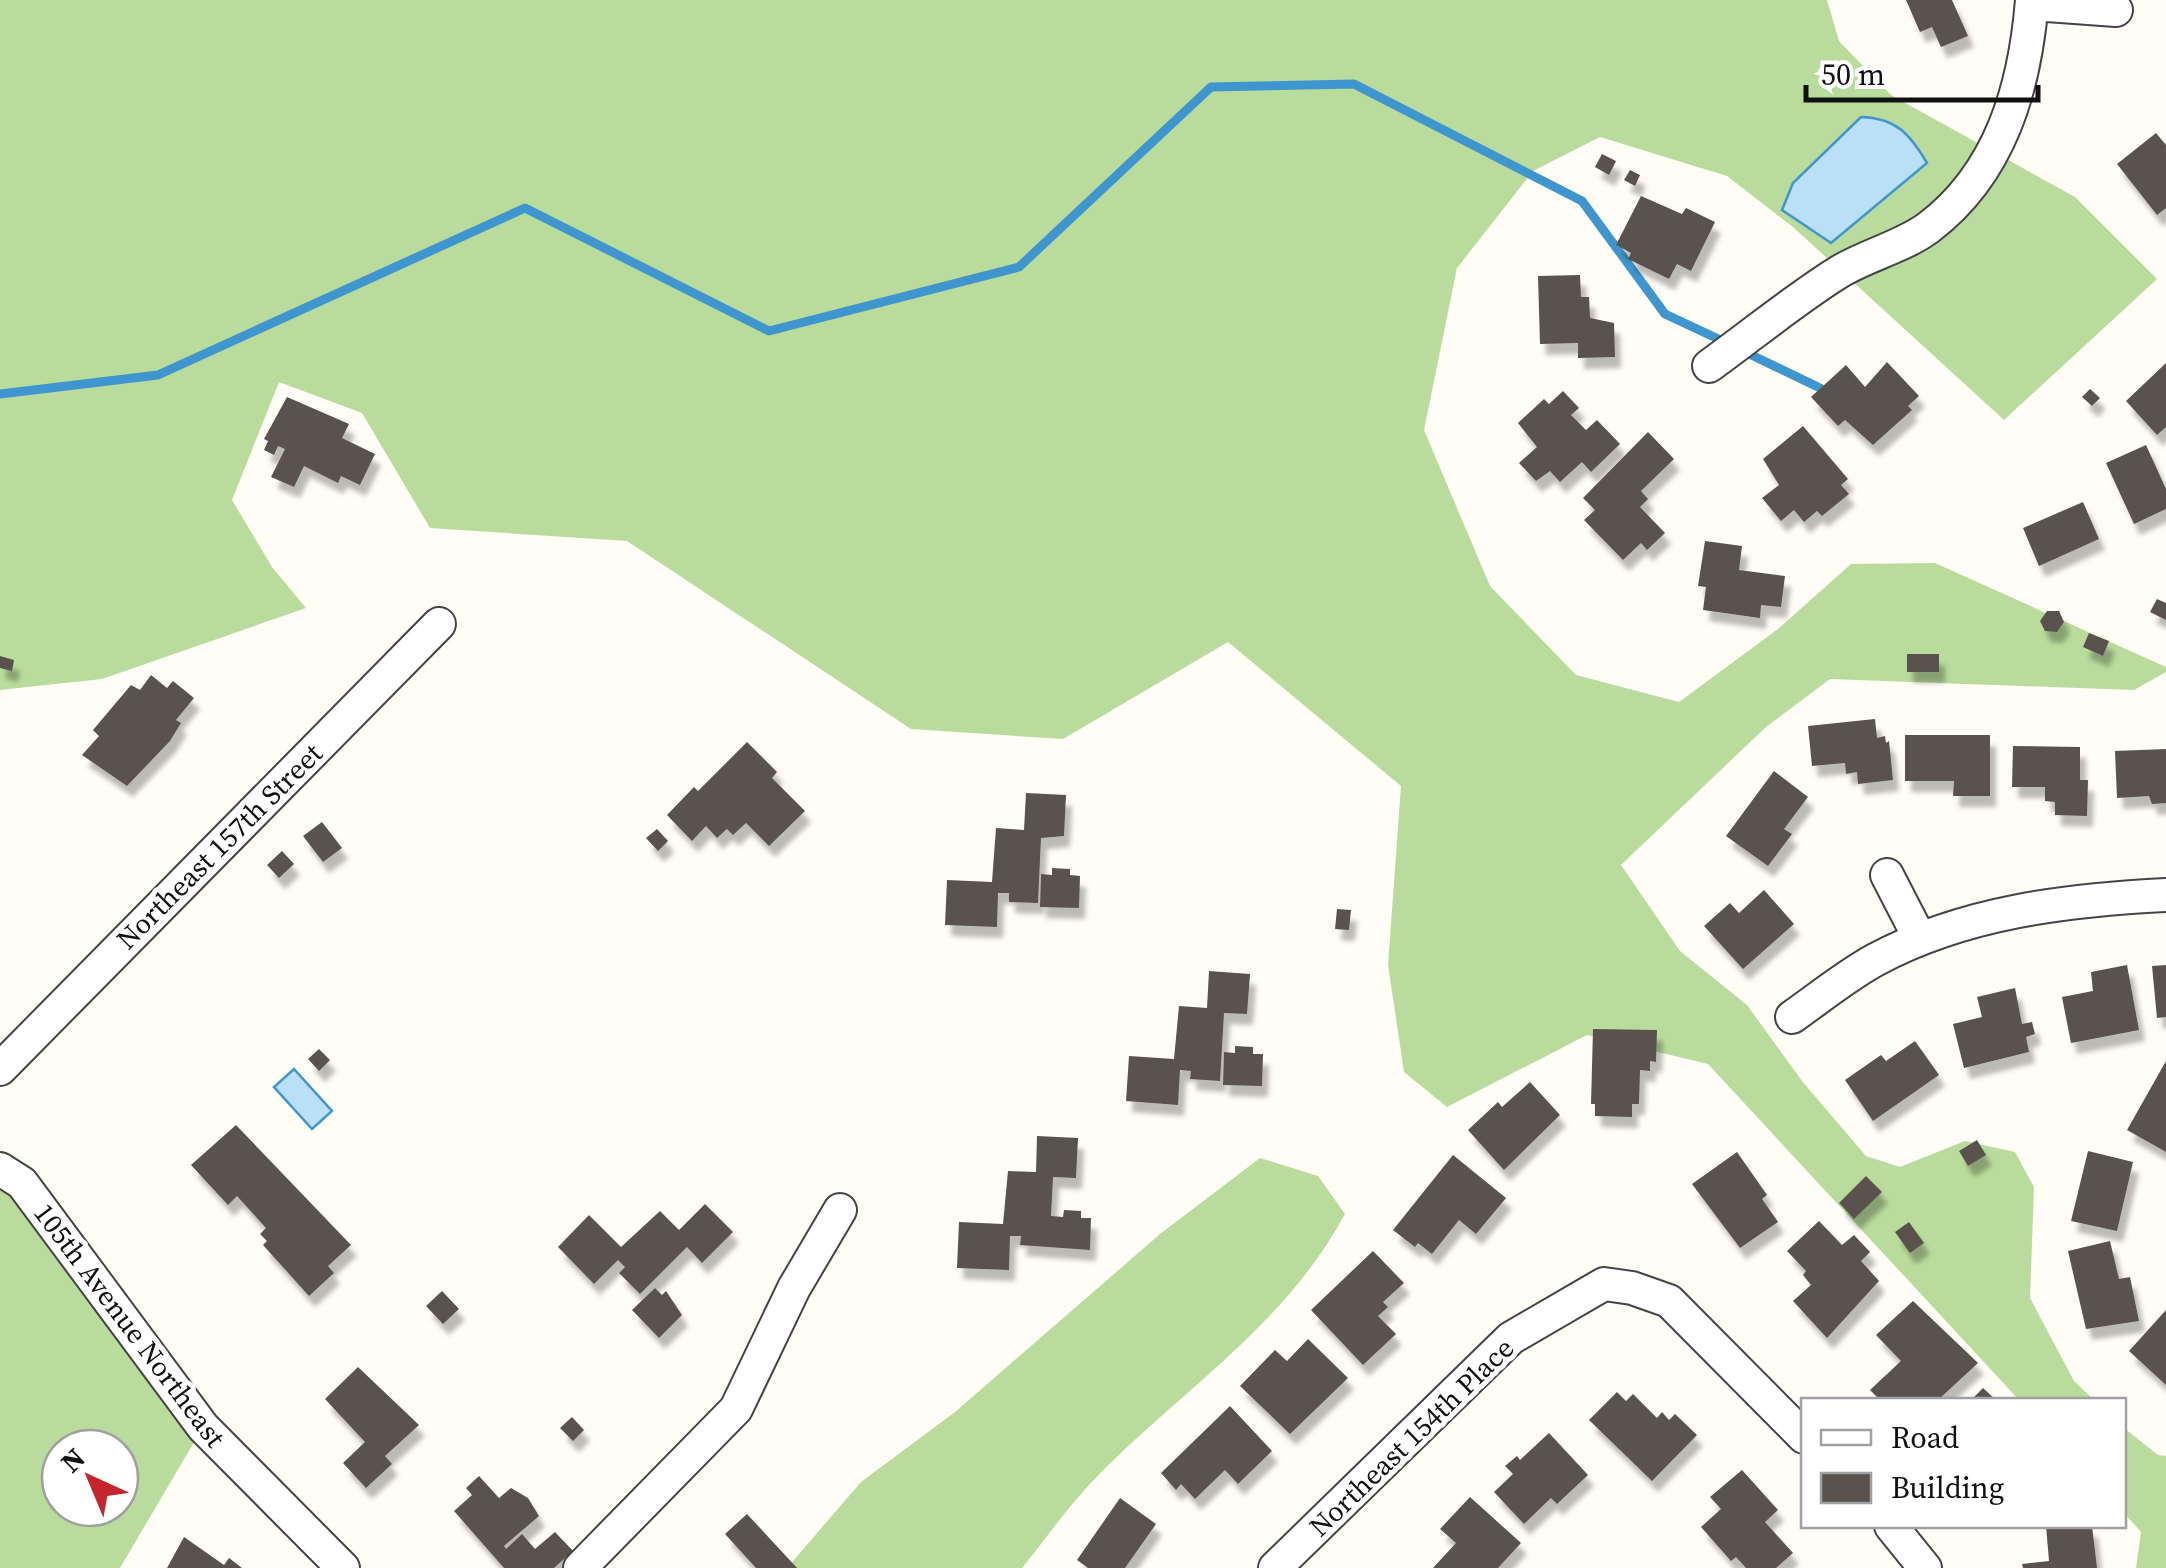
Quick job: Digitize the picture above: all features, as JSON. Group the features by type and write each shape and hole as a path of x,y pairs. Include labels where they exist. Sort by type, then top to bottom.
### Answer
{"street":[{"path":"1709,366 1840,272 1927,229 1975,184 2009,122 2028,47 2032,2 2116,10"},
{"name":"Northeast 157th Street","path":"0,1069 439,624"},
{"path":"1888,875 1920,939"},
{"path":"1792,1017 1874,961 1920,939 1980,919 2052,905 2166,894"},
{"name":"105th Avenue Northeast","path":"0,1170 22,1183 202,1427 343,1568"},
{"path":"580,1568 736,1409 794,1288 840,1210"},
{"name":"Northeast 154th Place","path":"1275,1568 1511,1338 1604,1284 1668,1301 1801,1434"},
{"path":"1893,1528 1925,1568"}],"green space":[{"path":"0,0 1827,0 1839,41 1891,95 2075,197 2157,279 2004,420 1793,227 1727,176 1600,137 1533,171 1457,268 1424,430 1490,586 1576,675 1679,702 1778,629 1851,564 1935,563 2166,667 2166,672 2134,690 1830,679 1766,727 1621,865 1680,951 1747,1005 1802,1081 1866,1156 1900,1167 1965,1141 2015,1152 2034,1187 2030,1298 2074,1381 2092,1398 2017,1398 1708,1064 1587,1035 1447,1107 1404,1072 1388,965 1401,786 1228,642 1063,739 911,729 627,541 430,528 362,413 279,382 232,500 272,567 306,608 102,679 0,690"},
{"path":"1260,1158 1318,1176 1345,1214 1320,1255 1260,1326 1089,1485 1022,1568 787,1568 861,1482 955,1412 1160,1234"},
{"path":"0,1169 203,1427 120,1568 0,1568"},
{"path":"2126,1430 2158,1455 2166,1456 2166,1568 2136,1568 2141,1532 2126,1515"}],"water":[{"path":"1861,117 1893,124 1927,163 1831,243 1782,210 1793,183"},
{"path":"294,1069 332,1111 312,1129 274,1087"}],"building":[{"path":"1906,0 1952,0 1968,36 1941,47 1932,27 1920,32"},
{"path":"2156,133 2166,145 2166,208 2157,215 2117,164"},
{"path":"1602,154 1616,161 1609,175 1595,167"},
{"path":"1630,170 1640,175 1635,186 1624,180"},
{"path":"1641,196 1682,214 1686,208 1715,222 1691,271 1677,264 1669,279 1628,259 1631,253 1616,245"},
{"path":"1580,275 1581,297 1589,297 1590,318 1614,323 1615,357 1578,358 1578,343 1540,344 1538,276"},
{"path":"1887,362 1919,396 1908,406 1912,410 1873,445 1845,420 1838,426 1811,397 1846,365 1865,387"},
{"path":"2166,363 2166,427 2157,435 2126,401"},
{"path":"2090,389 2100,398 2092,406 2082,397"},
{"path":"1563,391 1579,408 1571,415 1586,430 1597,420 1620,444 1591,472 1582,462 1560,482 1550,471 1536,481 1519,463 1537,447 1518,423 1544,399 1549,404"},
{"path":"287,397 349,424 342,438 375,454 360,485 341,476 338,483 304,466 294,487 271,477 285,449 278,446 274,455 264,450 268,441 264,439"},
{"path":"1803,426 1848,479 1841,485 1849,494 1822,516 1817,511 1804,522 1794,510 1781,521 1762,498 1779,485 1763,459"},
{"path":"1648,432 1674,459 1641,491 1648,499 1640,507 1665,533 1647,550 1641,543 1623,560 1584,520 1595,510 1583,498"},
{"path":"2146,445 2166,489 2166,509 2134,524 2106,463"},
{"path":"2083,502 2099,539 2039,566 2023,528"},
{"path":"1705,541 1742,546 1739,570 1785,576 1781,607 1761,605 1760,618 1703,610 1706,587 1698,586"},
{"path":"2157,599 2166,603 2166,620 2150,612"},
{"path":"2047,611 2059,611 2064,622 2057,632 2045,631 2040,621"},
{"path":"2089,633 2109,641 2103,656 2083,647"},
{"path":"1907,654 1939,654 1939,672 1907,672"},
{"path":"0,656 14,660 12,671 0,668"},
{"path":"151,675 167,688 173,681 194,698 176,720 181,723 170,741 127,786 82,755 99,736 93,730 131,685 140,690"},
{"path":"1875,719 1877,738 1885,736 1886,743 1889,741 1893,780 1858,784 1857,772 1846,774 1845,763 1812,766 1808,726"},
{"path":"1905,735 1990,735 1990,796 1953,796 1954,781 1905,781"},
{"path":"747,742 777,772 772,778 805,811 769,846 746,823 733,835 727,829 717,838 706,826 692,841 667,815 694,787 698,791"},
{"path":"2013,746 2080,747 2080,780 2088,780 2087,816 2055,815 2055,802 2045,801 2045,787 2012,787"},
{"path":"2166,749 2166,803 2152,804 2149,796 2117,798 2115,751"},
{"path":"1774,771 1808,797 1784,829 1792,834 1768,866 1726,836"},
{"path":"1026,793 1066,795 1064,836 1041,838 1038,903 1009,902 1009,893 998,893 997,927 945,925 947,880 992,882 996,828 1024,830"},
{"path":"322,822 342,848 323,862 303,836"},
{"path":"657,829 668,841 658,851 646,838"},
{"path":"282,851 294,864 279,878 267,865"},
{"path":"1052,868 1070,869 1070,875 1080,876 1079,908 1040,907 1041,874 1052,875"},
{"path":"1764,890 1794,924 1743,969 1704,926 1730,903 1739,913"},
{"path":"1337,909 1351,910 1349,930 1335,929"},
{"path":"2127,965 2139,1030 2071,1043 2062,997 2093,991 2091,972"},
{"path":"2166,965 2166,1017 2157,1018 2152,966"},
{"path":"1209,971 1250,974 1247,1014 1224,1013 1220,1081 1190,1079 1191,1071 1180,1070 1178,1105 1126,1101 1129,1056 1174,1059 1179,1006 1207,1008"},
{"path":"2015,988 2022,1024 2032,1022 2035,1034 2026,1037 2029,1052 1964,1068 1953,1024 1982,1017 1977,997"},
{"path":"1593,1029 1657,1030 1656,1062 1650,1061 1650,1071 1640,1070 1639,1104 1632,1104 1632,1117 1595,1116 1595,1104 1591,1104"},
{"path":"1915,1041 1939,1075 1873,1121 1845,1080 1881,1055 1886,1061"},
{"path":"1235,1046 1253,1047 1253,1054 1263,1054 1262,1086 1223,1085 1224,1052 1235,1053"},
{"path":"319,1049 330,1060 319,1071 308,1059"},
{"path":"2166,1061 2166,1152 2127,1130"},
{"path":"1530,1082 1560,1115 1504,1170 1468,1130 1498,1102 1502,1107"},
{"path":"236,1125 351,1245 328,1266 334,1273 309,1296 263,1245 267,1241 260,1234 266,1228 237,1196 228,1205 191,1165"},
{"path":"1037,1136 1078,1138 1076,1178 1053,1177 1051,1216 1063,1217 1064,1210 1081,1211 1081,1218 1091,1218 1090,1250 1020,1245 1021,1236 1010,1236 1009,1270 957,1268 959,1222 1003,1224 1008,1171 1036,1172"},
{"path":"1977,1140 1986,1155 1968,1166 1959,1151"},
{"path":"2088,1151 2133,1162 2117,1231 2071,1221"},
{"path":"1737,1152 1767,1195 1762,1199 1778,1222 1740,1248 1692,1184"},
{"path":"1453,1155 1506,1198 1476,1234 1459,1220 1432,1254 1393,1230"},
{"path":"1866,1176 1882,1192 1854,1219 1839,1203"},
{"path":"705,1204 733,1232 702,1263 687,1247 640,1294 619,1273 625,1267 618,1260 594,1284 558,1247 589,1215 621,1247 660,1211 679,1230"},
{"path":"1819,1221 1842,1245 1854,1235 1870,1252 1861,1261 1879,1281 1827,1338 1793,1301 1811,1285 1803,1275 1806,1271 1787,1251"},
{"path":"1909,1222 1924,1243 1910,1253 1895,1232"},
{"path":"2110,1241 2119,1279 2130,1277 2139,1321 2086,1329 2068,1251"},
{"path":"1373,1251 1404,1283 1383,1302 1388,1307 1378,1316 1396,1334 1363,1365 1311,1310"},
{"path":"655,1288 662,1295 666,1291 682,1315 659,1338 632,1310"},
{"path":"442,1291 459,1309 443,1324 426,1306"},
{"path":"1913,1301 1978,1363 1940,1398 1878,1398 1870,1390 1901,1361 1876,1335"},
{"path":"2166,1310 2166,1385 2129,1351"},
{"path":"1308,1339 1348,1378 1290,1434 1240,1386 1275,1350 1287,1361"},
{"path":"358,1367 419,1425 385,1456 392,1464 366,1488 343,1463 365,1442 325,1399"},
{"path":"1983,1388 1994,1398 1973,1398"},
{"path":"1617,1392 1626,1401 1633,1394 1657,1418 1662,1412 1669,1420 1675,1414 1697,1435 1652,1481 1589,1420"},
{"path":"1230,1406 1272,1451 1238,1484 1225,1470 1195,1499 1181,1484 1176,1490 1161,1473"},
{"path":"572,1417 584,1430 573,1441 560,1428"},
{"path":"1549,1433 1588,1475 1557,1504 1551,1498 1524,1524 1494,1492 1513,1474 1505,1466 1517,1456 1520,1460"},
{"path":"1742,1470 1778,1510 1765,1522 1793,1553 1776,1568 1746,1568 1736,1557 1731,1561 1701,1527 1721,1509 1710,1497"},
{"path":"479,1476 499,1498 511,1488 528,1498 539,1516 504,1546 506,1549 522,1534 535,1549 555,1532 573,1551 554,1568 504,1568 454,1511 472,1495 466,1488"},
{"path":"1470,1497 1521,1543 1498,1568 1433,1568 1456,1543 1440,1529"},
{"path":"1120,1498 1156,1524 1125,1568 1088,1568 1077,1560"},
{"path":"747,1514 797,1568 756,1568 725,1534"},
{"path":"2046,1528 2092,1528 2097,1568 2023,1568 2022,1564 2049,1561"},
{"path":"184,1537 224,1565 229,1558 242,1568 167,1568"}],"waterway":[{"path":"0,394 158,375 525,208 769,331 1019,267 1211,87 1354,84 1582,201 1665,314 1729,344"},
{"path":"1743,351 1820,388"}]}
